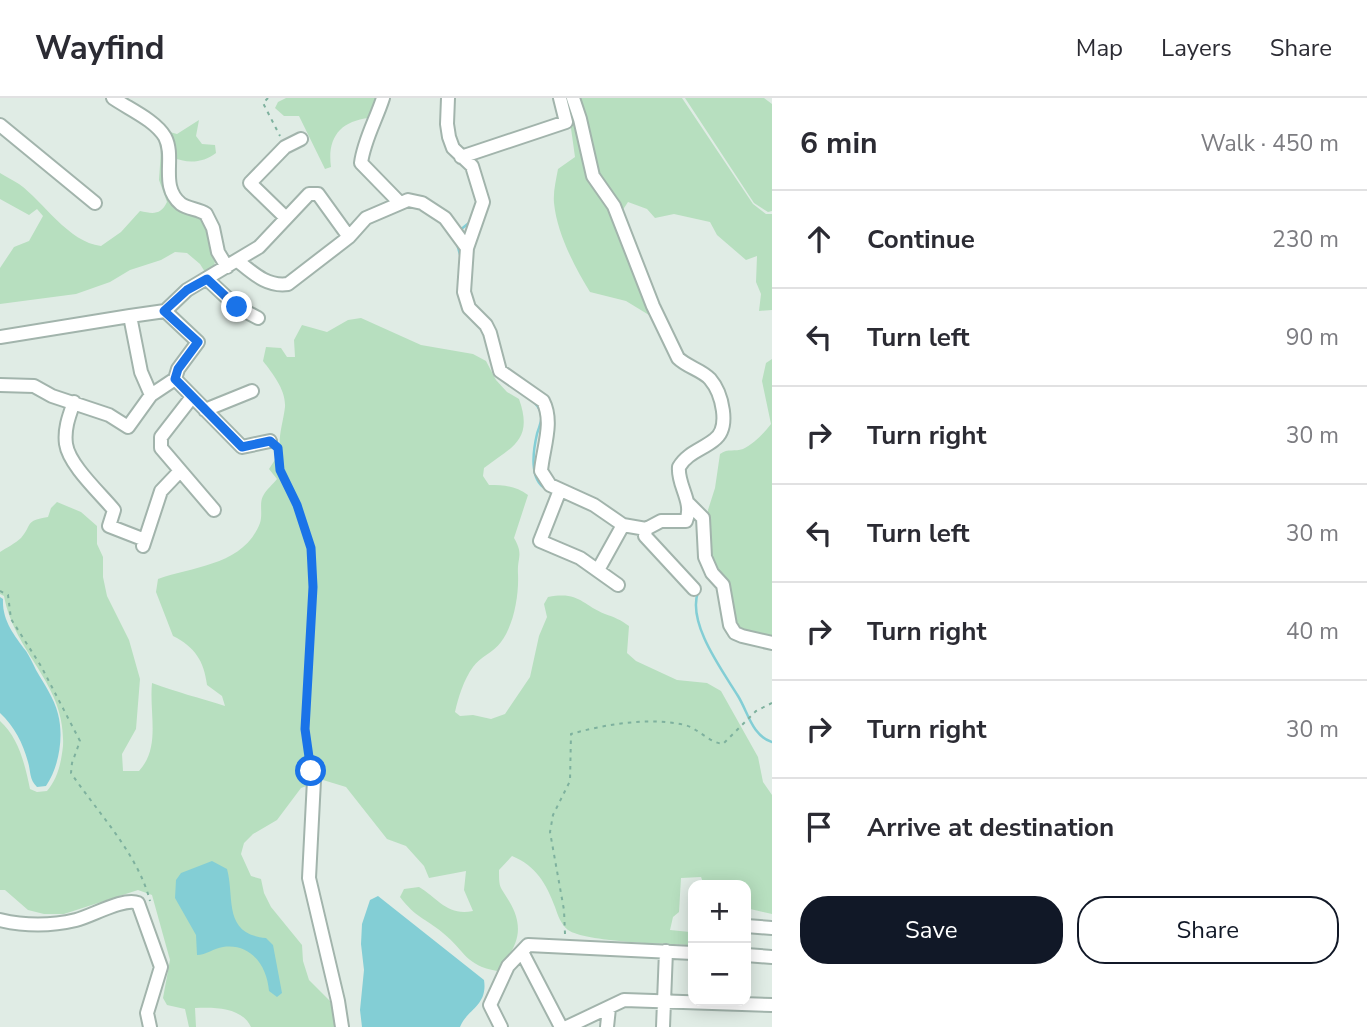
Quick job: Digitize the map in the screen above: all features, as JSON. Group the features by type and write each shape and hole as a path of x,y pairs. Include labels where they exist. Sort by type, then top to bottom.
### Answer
{"street":[{"path":"113,98 157,126 165,137 168,175 175,196 182,204 206,214 213,228 218,252 232,264 265,281 279,285 288,284 349,237 366,218 408,200 434,209 445,218 467,248"},
{"path":"383,98 373,128 365,139 360,163 399,202"},
{"path":"448,98 449,137 453,148 472,166 483,202 467,248 464,292 469,308 486,324 500,371 543,401 547,408 549,418 541,471 550,485 594,505 623,525 646,529 661,521 686,520 688,503 680,481 679,467 698,449 717,439 722,429 724,412 710,378 685,365 678,358 653,306 614,205 593,176 573,98"},
{"path":"461,157 566,122 560,98"},
{"path":"0,125 95,203"},
{"path":"285,217 250,183 285,147 301,139"},
{"path":"0,337 164,311 187,290 232,264 272,234 309,194 318,194 349,237"},
{"path":"207,279 237,307 258,318"},
{"path":"0,385 34,386 51,396 74,401 109,415 128,427 151,395 175,379 178,369 198,342 164,311"},
{"path":"130,316 141,372 151,395"},
{"path":"175,379 242,447 270,441"},
{"path":"205,410 252,391"},
{"path":"192,397 161,437 161,448 214,510"},
{"path":"74,401 66,425 66,446 73,462 114,510 109,526 144,543 162,491 180,471"},
{"path":"560,490 540,541 580,558 618,585"},
{"path":"688,503 703,517 705,557 712,573 723,585 730,625 735,633 772,643"},
{"path":"598,570 623,525"},
{"path":"646,529 645,536 694,589"},
{"path":"314,780 309,878 342,1027"},
{"path":"0,920 17,924 55,923 77,920 127,902 138,903 162,967 147,1013 150,1027"},
{"path":"751,926 772,928"},
{"path":"501,1027 490,1005 508,966 528,945 688,953"},
{"path":"663,1027 666,951"},
{"path":"522,952 561,1027"},
{"path":"751,956 772,957"},
{"path":"567,1027 624,1000 772,1005"},
{"path":"607,1027 609,1008"}],"path":[{"path":"268,98 263,103 285,147"},
{"path":"270,441 278,448 280,470 297,505 311,548 313,587 305,729 314,780"},
{"path":"0,591 8,595 11,619 41,666 80,741 71,773 129,857 146,887 152,912"},
{"path":"565,946 564,910 550,832 552,815 570,781 571,734 619,724 665,723 687,726 713,743 723,744 756,711 772,703"}],"green space":[{"path":"286,98 379,98 369,118 350,123 338,133 331,148 331,167 325,169 299,116 284,116 275,108 278,102"},
{"path":"575,98 682,98 753,204 766,214 772,214 772,310 759,311 761,294 756,282 757,256 746,260 717,235 710,222 674,214 655,218 647,209 628,202 616,220 649,315 626,301 590,292 567,249 554,203 558,169 575,157 569,114"},
{"path":"685,98 764,98 772,104 772,211 768,212 754,203"},
{"path":"199,120 196,136 202,144 215,145 216,153 195,161 172,157 167,190 199,216 205,225 215,261 214,267 205,272 187,253 175,252 161,260 130,270 110,282 76,294 0,304 0,268 14,247 29,241 43,216 37,209 29,215 0,199 0,173 19,184 78,237 101,246 121,232 140,211 156,212 165,206 167,202 159,180 161,150 158,136 166,131 177,134"},
{"path":"361,318 421,345 473,354 486,361 496,380 507,392 519,399 523,413 522,434 511,448 484,468 483,476 489,485 510,487 528,495 514,538 519,552 515,610 501,642 476,663 470,672 455,712 460,716 473,715 491,719 505,714 530,677 539,636 547,617 544,604 548,597 573,597 623,622 629,626 627,653 636,661 677,680 707,683 721,691 758,757 763,782 772,795 772,914 751,909 751,880 681,878 679,912 673,917 670,930 688,932 688,945 626,942 577,934 566,928 548,890 534,870 512,856 499,870 499,881 514,911 517,938 510,954 497,971 486,968 472,961 400,897 404,889 419,887 450,909 473,911 464,890 466,871 429,878 424,866 406,846 387,839 346,787 323,780 301,788 277,820 253,834 244,843 241,854 251,876 261,879 271,907 302,945 303,961 309,980 330,1001 337,1027 251,1027 247,1020 234,1012 219,1008 195,1008 196,1027 189,1027 185,1009 167,1005 163,998 170,960 152,895 138,890 64,914 44,914 28,910 5,890 0,890 0,721 17,744 30,789 37,792 47,791 54,781 63,746 62,724 57,704 18,635 4,596 0,594 0,552 21,538 32,522 48,517 57,502 81,512 97,526 97,544 103,557 107,596 129,640 140,679 136,729 122,754 123,771 139,771 146,762 152,741 152,683 225,706 222,696 207,685 204,669 193,650 173,636 156,592 158,579 217,562 243,548 253,537 260,523 262,499 277,479 269,469 280,452 285,407 281,388 263,361 266,347 281,348 287,357 295,357 294,340 302,325 327,332 348,320"},
{"path":"772,359 772,641 743,633 734,621 710,551 708,510 715,488 720,454 747,447 771,424 762,381 766,363"}],"water":[{"path":"0,597 3,599 4,614 10,627 29,656 58,714 59,752 46,786 37,787 34,784 21,742 10,723 0,713"},
{"path":"212,861 227,869 236,922 242,929 252,935 266,938 273,945 282,993 277,997 269,991 265,973 256,958 242,949 223,947 197,955 196,935 175,898 176,880 181,873"},
{"path":"378,896 484,980 480,1002 460,1027 362,1027 362,924 370,900"}],"waterway":[{"path":"459,231 470,222"},
{"path":"457,244 461,258"},
{"path":"459,296 465,312"},
{"path":"500,378 534,402 541,413 534,448 534,464 537,479 546,489"},
{"path":"698,592 697,618 708,646 751,723 760,735 772,742"}],"route":[{"path":"237,307 207,279 187,290 164,311 198,342 178,369 175,379 242,447 270,441 274,443 278,448 280,470 307,530 313,587 305,729 311,771"}]}
